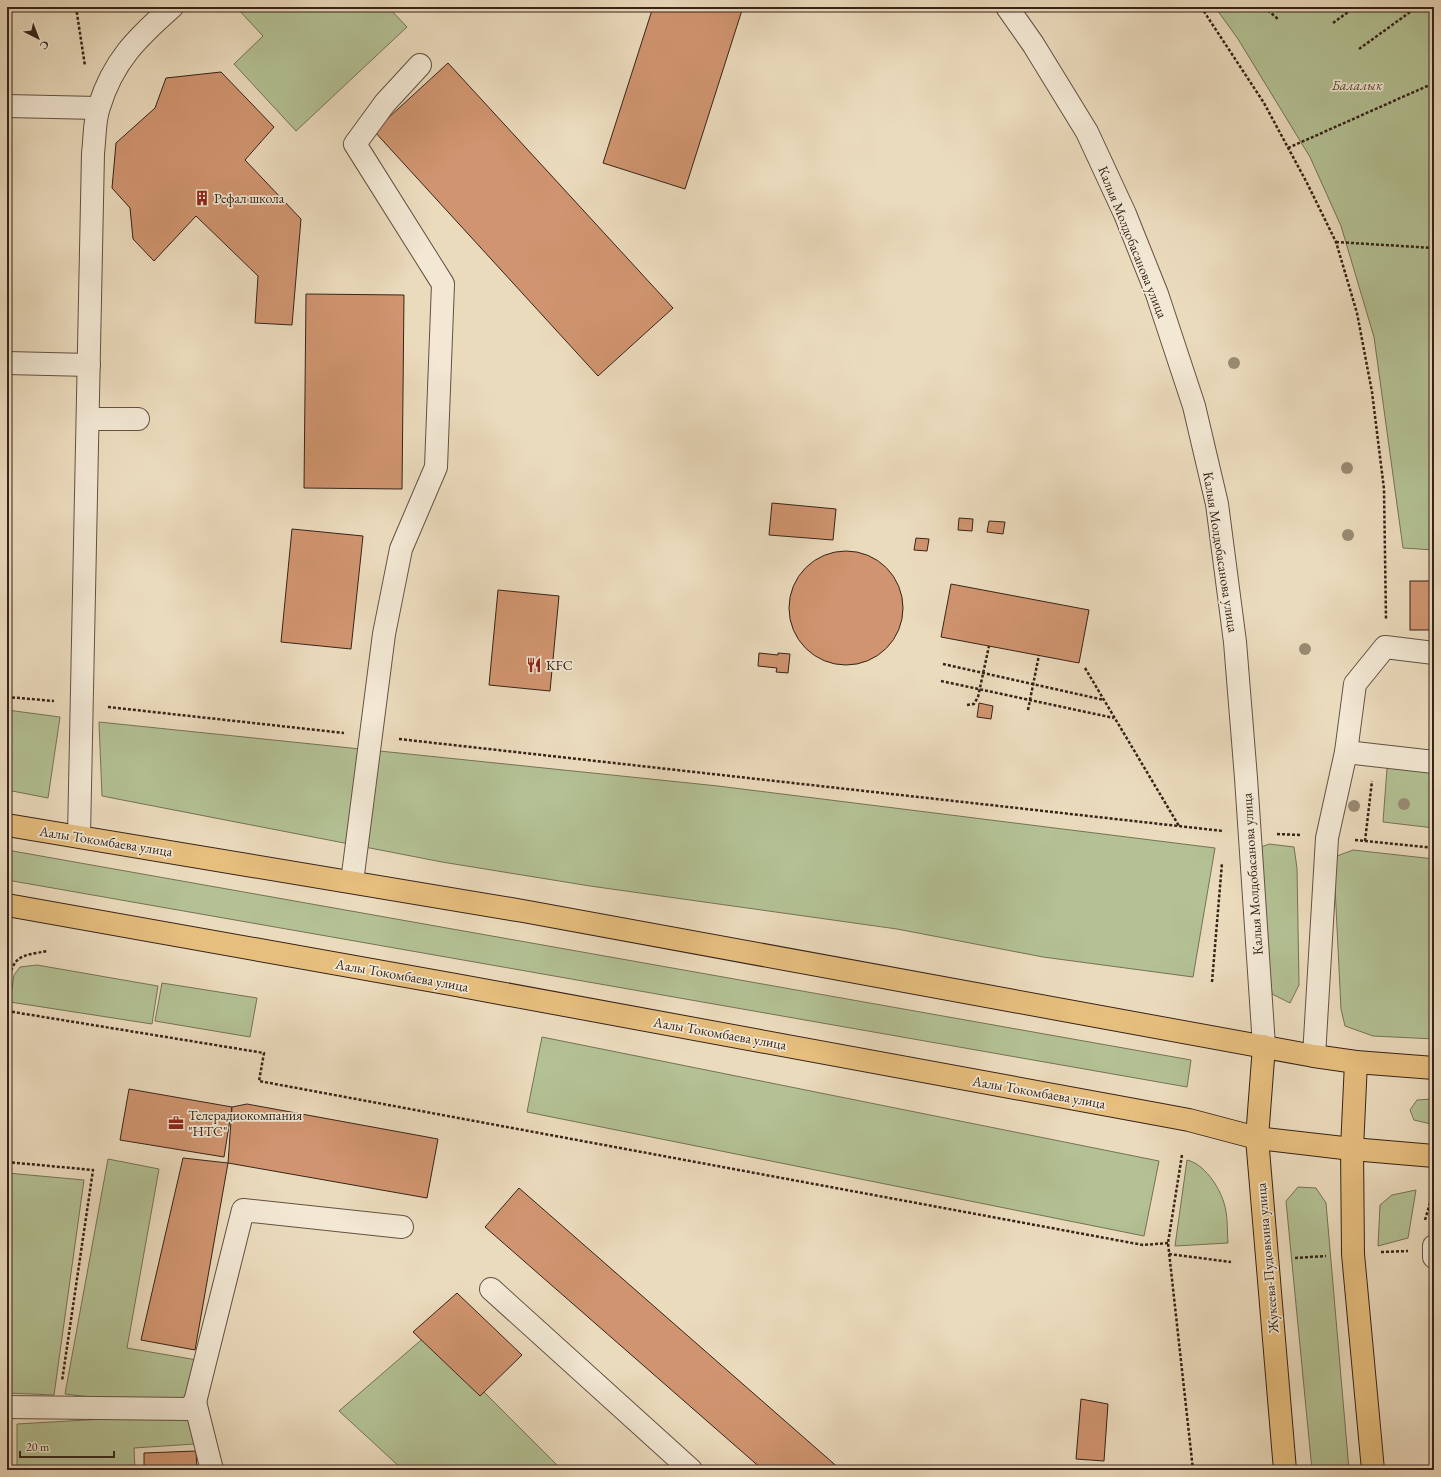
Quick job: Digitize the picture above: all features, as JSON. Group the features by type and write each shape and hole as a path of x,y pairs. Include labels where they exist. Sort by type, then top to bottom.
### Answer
{"main road":[{"name":"Аалы Токомбаева улица","path":"7,825 539,914 1314,1056 1356,1062 1434,1068"},
{"name":"Аалы Токомбаева улица","path":"7,905 464,986 1189,1120 1257,1138 1352,1149 1434,1156"},
{"name":"Жукеева-Пудовкина улица","path":"1264,1046 1257,1138 1285,1470"},
{"path":"1356,1062 1352,1149 1353,1254 1373,1470"}],"street":[{"path":"79,836 93,153 98,108 114,70 139,36 172,7"},
{"name":"Калыя Молдобасанова улица","path":"1007,7 1033,44 1087,132 1125,214 1157,294 1194,406 1217,504 1235,642 1246,778 1264,1046"},
{"path":"352,882 384,634 401,549 436,467 443,284 355,144 385,103 420,65"},
{"path":"7,106 98,108"},
{"path":"7,363 89,365"},
{"path":"88,419 138,420"},
{"path":"1314,1056 1327,838 1346,752 1355,684 1385,647 1434,653"},
{"path":"1346,752 1434,762"},
{"path":"212,1470 195,1402 243,1210 402,1227"},
{"path":"1434,1246 1434,1257"},
{"path":"491,1289 691,1470"},
{"path":"7,1407 58,1406 188,1409 195,1402"}],"path":[{"path":"76,7 82,57 98,108"},
{"path":"1202,7 1264,104 1336,242 1357,312 1372,392 1384,489 1386,585 1385,647"},
{"path":"1264,7 1278,19"},
{"path":"1333,23 1355,7"},
{"path":"1359,50 1417,7"},
{"path":"1288,148 1434,83"},
{"path":"1336,242 1434,248"},
{"path":"967,705 974,704 980,689 989,646"},
{"path":"1028,710 1039,655"},
{"path":"943,664 1104,700"},
{"path":"1085,668 1179,827"},
{"path":"940,681 1115,718"},
{"path":"7,696 1225,831"},
{"path":"1365,841 1375,755"},
{"path":"1212,982 1223,855"},
{"path":"7,985 11,967 23,955 48,951"},
{"path":"7,998 7,1011 264,1052 259,1081 1143,1245 1168,1242"},
{"path":"1182,1155 1168,1242 1194,1470"},
{"path":"7,1162 93,1170 58,1406"},
{"path":"1169,1254 1231,1262"},
{"path":"1293,1258 1330,1256"}],"green space":[{"path":"236,7 388,7 407,27 296,131 234,64 263,36"},
{"name":"Балалык","path":"1215,7 1434,7 1434,550 1403,548 1374,337 1341,226 1310,157 1238,39"},
{"path":"7,710 60,717 48,798 7,790"},
{"path":"99,722 718,786 1215,848 1193,977 1043,957 897,929 590,886 442,862 102,796"},
{"path":"1387,768 1434,771 1434,828 1383,822"},
{"path":"1269,844 1294,847 1297,868 1299,985 1290,1003 1272,994 1256,849"},
{"path":"7,850 1191,1060 1187,1087 7,880"},
{"path":"1353,850 1434,859 1434,1039 1373,1036 1345,1026 1341,1009 1334,866 1337,856"},
{"path":"37,965 158,986 152,1024 10,1002 14,975 20,967"},
{"path":"162,983 257,998 250,1037 155,1021"},
{"path":"542,1037 1159,1161 1144,1236 527,1112"},
{"path":"1432,1099 1431,1124 1414,1120 1410,1110 1417,1100"},
{"path":"108,1159 159,1169 127,1348 197,1360 188,1409 65,1394"},
{"path":"1187,1160 1193,1162 1205,1171 1215,1183 1222,1196 1226,1212 1228,1243 1175,1246"},
{"path":"7,1173 84,1180 54,1395 7,1393"},
{"path":"1298,1187 1316,1188 1326,1203 1349,1470 1312,1470 1286,1201"},
{"path":"1416,1190 1408,1238 1378,1246 1380,1205 1392,1195"},
{"path":"427,1335 562,1470 403,1470 339,1411"},
{"path":"190,1414 194,1444 134,1448 135,1470 17,1470 17,1424"}],"building":[{"path":"653,7 743,7 685,189 603,163"},
{"path":"448,63 673,308 598,376 374,131"},
{"name":"Рефал школа","path":"221,72 274,127 245,160 301,219 292,325 255,323 258,276 196,216 154,261 133,239 130,208 112,188 116,143 155,108 166,78"},
{"path":"306,294 404,295 402,489 304,488"},
{"path":"772,503 836,509 833,540 769,535"},
{"path":"959,518 973,519 972,531 958,530"},
{"path":"989,521 1005,522 1003,534 987,532"},
{"path":"292,529 363,536 351,649 281,642"},
{"path":"916,538 929,539 927,551 914,550"},
{"path":"846,551 857,552 868,556 878,561 886,568 893,576 898,586 902,597 902,619 898,630 893,640 886,648 878,655 868,660 857,664 846,665 835,664 824,660 814,655 806,648 799,640 794,630 790,619 789,608 790,597 794,586 799,576 806,568 814,561 824,556 835,552"},
{"path":"1410,581 1434,581 1434,630 1410,630"},
{"path":"951,584 1089,610 1079,663 941,637"},
{"path":"498,590 559,596 550,691 489,685"},
{"path":"759,653 778,655 778,653 790,654 788,673 776,672 777,668 758,666"},
{"path":"979,703 993,706 991,719 977,717"},
{"name":"Телерадиокомпания \"НТС\"","path":"129,1089 232,1107 224,1157 120,1140"},
{"path":"247,1104 438,1139 427,1198 228,1163 232,1107"},
{"path":"183,1158 228,1163 195,1350 141,1340"},
{"path":"519,1188 841,1470 763,1470 485,1227"},
{"path":"457,1293 522,1355 480,1396 413,1332"},
{"path":"1081,1399 1108,1404 1104,1461 1076,1459"},
{"path":"196,1451 197,1470 144,1470 144,1453"}],"place":[{"name":"Рефал школа","path":"202,198"},
{"name":"KFC","path":"534,665"},
{"name":"Телерадиокомпания \"НТС\"","path":"176,1123"}]}
